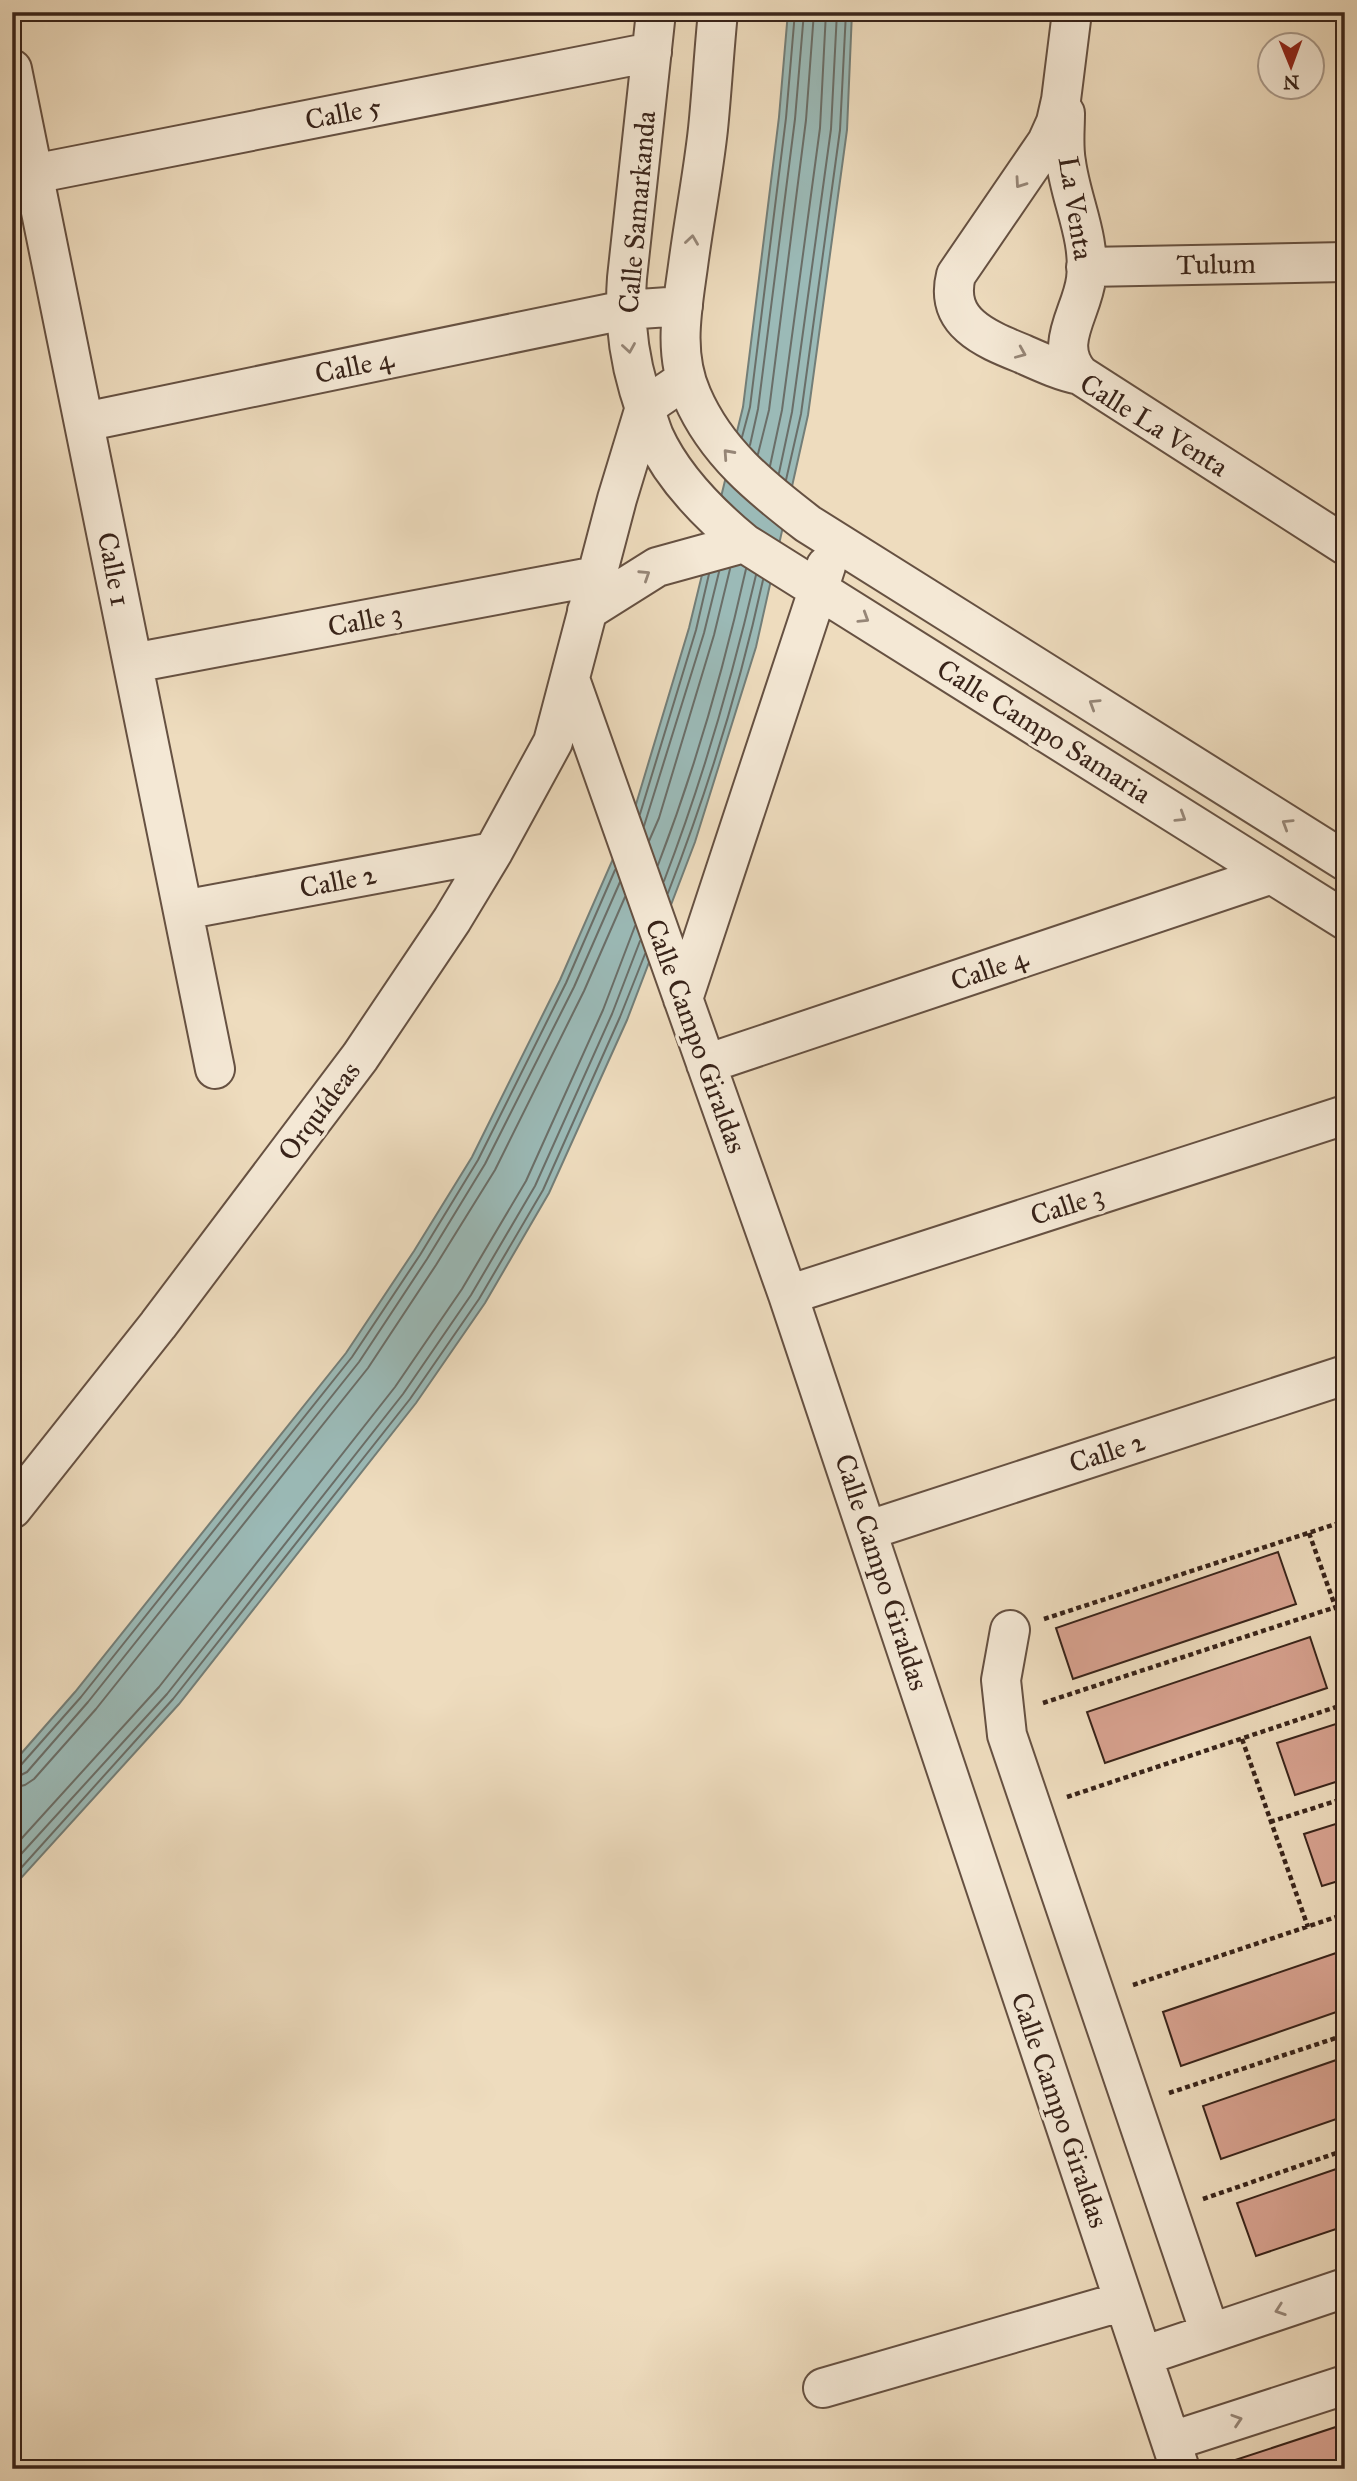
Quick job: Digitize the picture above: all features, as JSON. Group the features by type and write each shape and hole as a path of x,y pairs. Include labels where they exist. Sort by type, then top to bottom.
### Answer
{"street":[{"name":"Calle Samarkanda","path":"656,12 625,310 629,352 656,439 691,492 719,522 744,543"},
{"name":"Calle Samarkanda","path":"718,12 708,129 679,331 680,353 692,396 717,441 777,502"},
{"name":"Calle La Venta","path":"1072,12 1065,76 1056,121 1047,142 956,275 953,298 960,315 981,335 1058,369 1080,375 1345,545"},
{"name":"Calle 5","path":"33,174 652,52"},
{"name":"Calle 1","path":"12,69 215,1069"},
{"name":"La Venta","path":"1065,76 1066,163 1080,215 1086,267 1082,296 1066,346 1073,368 1080,375"},
{"name":"Tulum","path":"1086,267 1345,262"},
{"name":"Calle 4","path":"84,422 625,310 683,306"},
{"path":"645,407 686,379"},
{"name":"Orquídeas","path":"12,1509 158,1325 360,1057 445,931 493,852 553,742 645,407"},
{"name":"Calle Campo Samaria","path":"777,502 1345,860"},
{"path":"683,999 835,541"},
{"path":"592,594 657,567 744,543"},
{"name":"Calle Campo Samaria","path":"744,543 1345,920"},
{"name":"Calle 3","path":"133,663 592,594"},
{"name":"Calle Campo Giraldas","path":"570,679 869,1530 1176,2455"},
{"name":"Calle 2","path":"183,910 493,852"},
{"name":"Calle 4","path":"706,1064 1272,874"},
{"name":"Calle 3","path":"788,1295 1345,1115"},
{"name":"Calle 2","path":"869,1530 1345,1375"},
{"path":"1010,1630 1001,1680 1007,1735 1210,2333"},
{"path":"1143,2356 1345,2288"},
{"path":"823,2388 1124,2301"},
{"path":"1176,2455 1345,2385"}],"path":[{"path":"1010,1630 1345,1521"},
{"path":"1309,1533 1345,1634"},
{"path":"1004,1716 1345,1604"},
{"path":"1032,1809 1345,1704"},
{"path":"1242,1739 1308,1927"},
{"path":"1269,1822 1345,1798"},
{"path":"1096,1998 1345,1914"},
{"path":"1133,2105 1345,2035"},
{"path":"1169,2211 1345,2151"}],"water":[{"path":"788,12 852,12 847,130 808,415 756,647 695,842 627,1020 549,1193 485,1303 416,1403 179,1704 12,1888 12,1764 75,1692 346,1353 414,1251 472,1157 560,980 634,811 689,628 743,407 779,117"}],"building":[{"path":"1278,1552 1296,1604 1073,1679 1056,1628"},
{"path":"1310,1637 1327,1688 1105,1763 1087,1712"},
{"path":"1345,1721 1345,1779 1295,1795 1277,1743"},
{"path":"1345,1821 1345,1879 1322,1886 1304,1834"},
{"path":"1345,1950 1345,2009 1181,2066 1163,2012"},
{"path":"1345,2057 1345,2116 1221,2159 1203,2106"},
{"path":"1345,2166 1345,2226 1256,2256 1237,2203"},
{"path":"1345,2424 1345,2469 1221,2469 1220,2465"}]}
